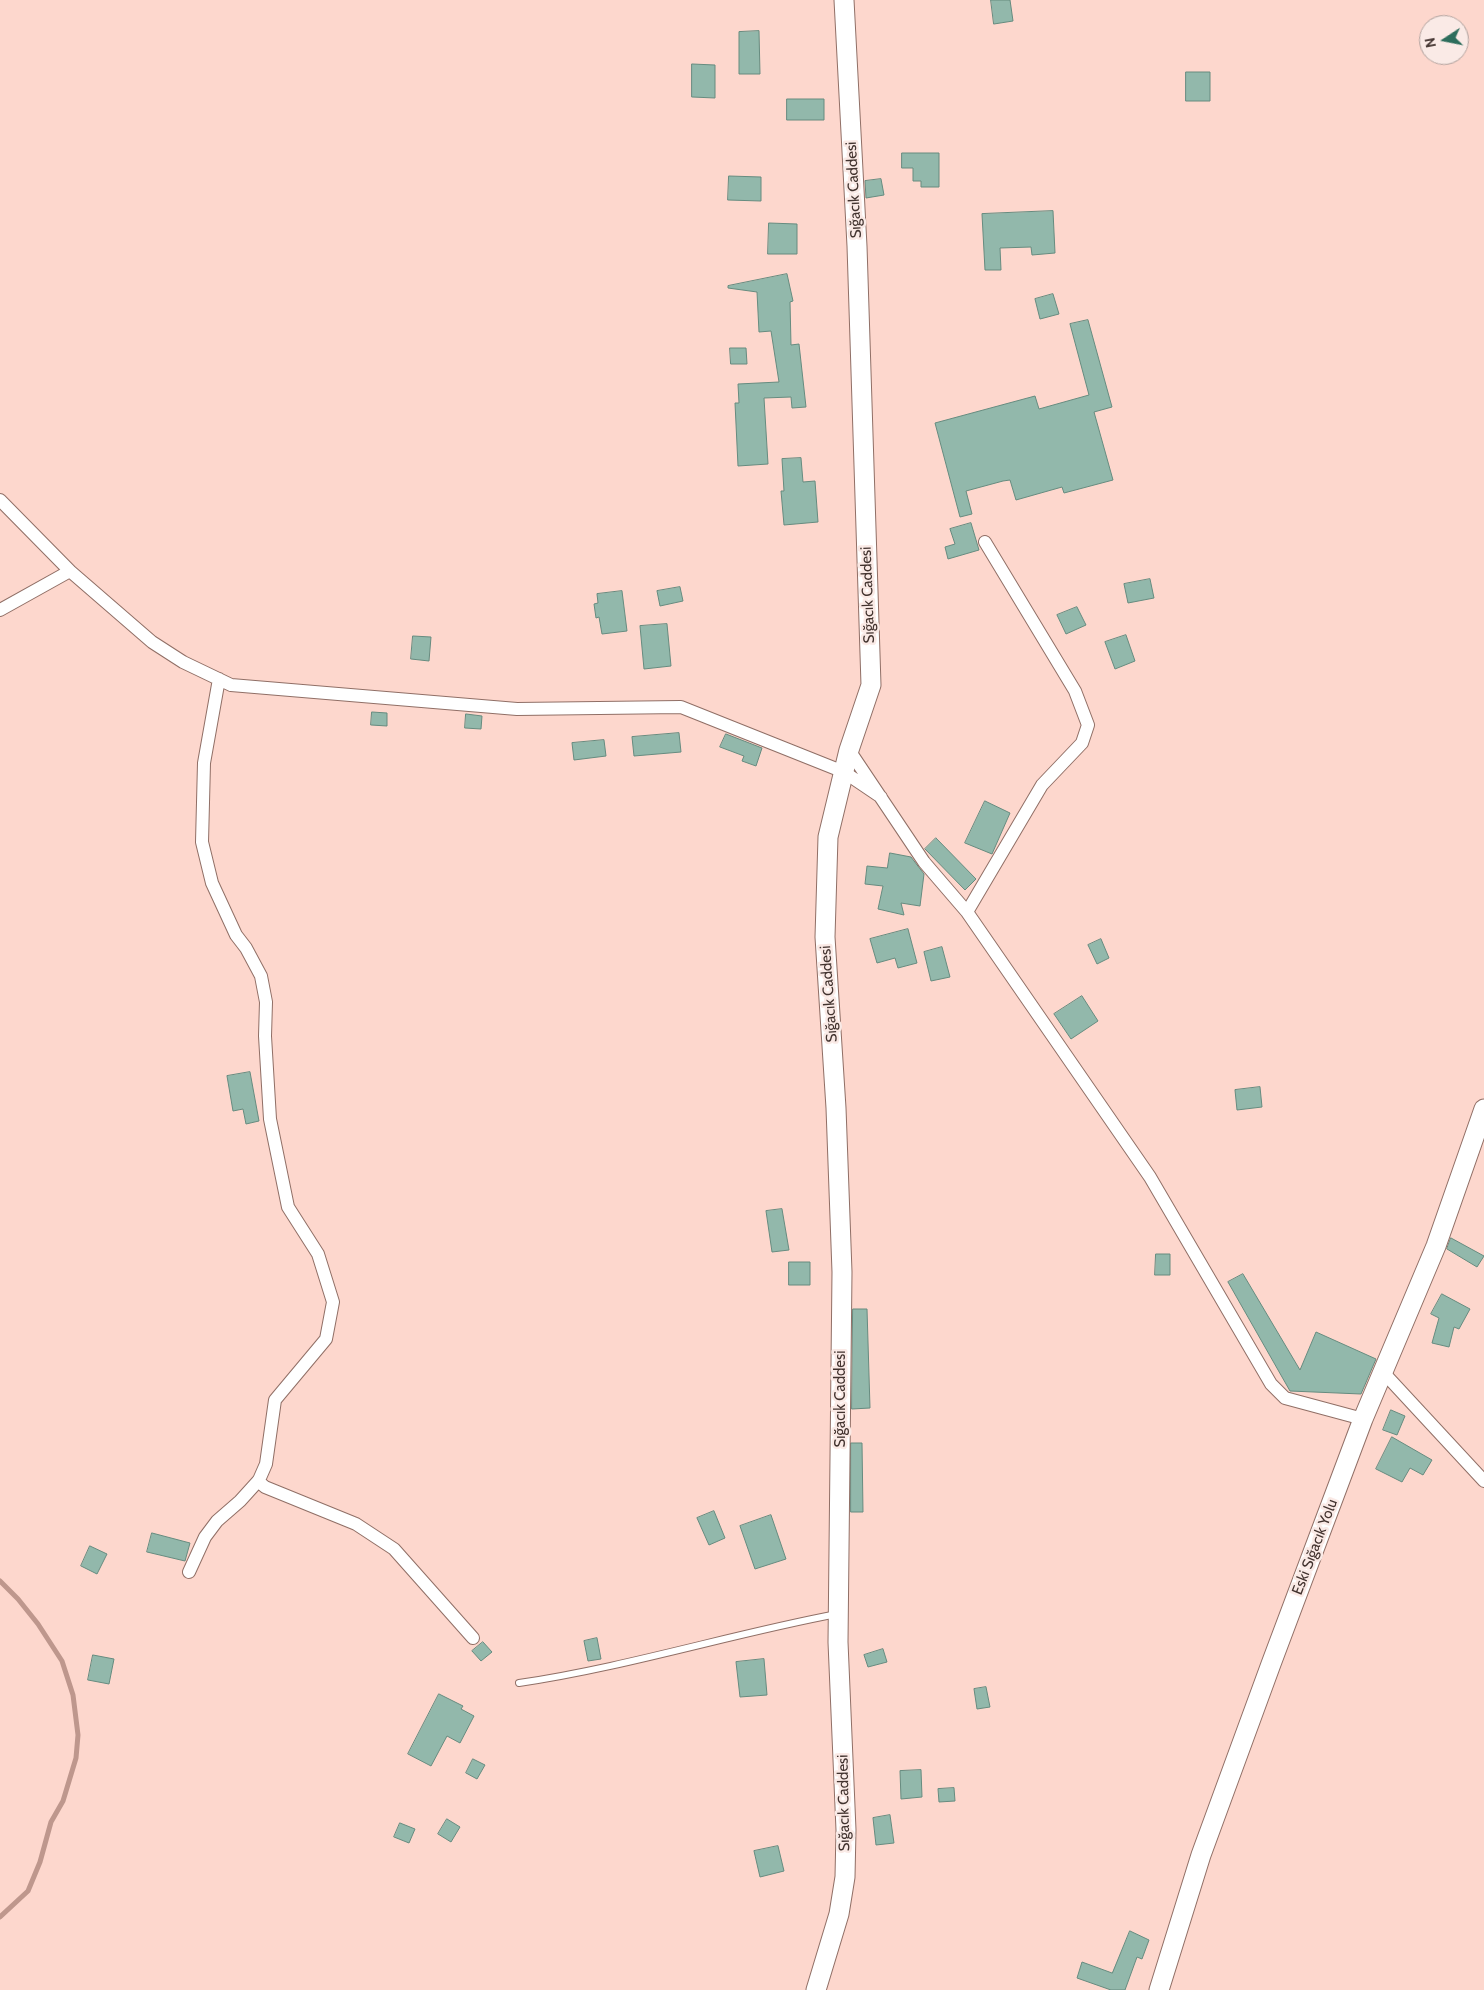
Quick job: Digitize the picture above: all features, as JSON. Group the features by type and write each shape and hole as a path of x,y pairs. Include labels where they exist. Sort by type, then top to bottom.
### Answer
{"street":[{"name":"Sığacık Caddesi","path":"816,1990 839,1914 845,1877 846,1830 839,1614 842,1272 836,1108 825,937 828,837 850,750 871,685 857,246 844,0"},
{"path":"0,500 70,571 152,642 183,662 231,685 517,709 681,707 844,772 881,797"},
{"path":"967,912 1042,785 1082,743 1088,725 1075,691 985,542"},
{"path":"0,610 70,571"},
{"path":"190,1572 205,1537 217,1521 240,1501 258,1481 266,1464 275,1400 326,1339 333,1302 318,1254 288,1207 270,1119 265,1036 266,1002 261,976 246,948 236,935 212,882 202,842 204,764 219,679"},
{"path":"850,750 924,862 967,912 1150,1177 1272,1384 1285,1398 1363,1419"},
{"name":"Eski Sığacık Yolu","path":"1159,1990 1201,1855 1363,1419 1436,1246 1484,1109"},
{"path":"1383,1372 1484,1480"},
{"path":"258,1481 265,1487 356,1524 394,1549 473,1638"}],"lane":[{"path":"519,1683 573,1675 781,1625 839,1614"}],"building":[{"path":"991,0 1010,0 1013,21 994,24"},
{"path":"759,31 760,74 739,74 739,32"},
{"path":"692,64 715,65 715,98 692,97"},
{"path":"1186,72 1210,72 1210,101 1186,101"},
{"path":"787,99 824,99 824,120 787,120"},
{"path":"902,153 939,153 939,187 921,187 921,181 913,181 913,168 902,168"},
{"path":"729,176 761,177 761,201 728,200"},
{"path":"881,179 884,195 866,198 865,181"},
{"path":"1053,211 1055,253 1032,255 1031,247 1000,248 1001,270 985,270 982,214"},
{"path":"769,223 797,224 797,254 768,254"},
{"path":"787,274 793,301 790,302 791,345 799,344 806,407 792,408 791,397 764,398 768,464 738,466 735,403 739,403 738,384 779,382 771,331 759,332 757,292 728,288 728,286"},
{"path":"1053,294 1059,314 1040,319 1035,299"},
{"path":"1088,320 1112,407 1094,412 1113,480 1064,493 1062,487 1016,500 1010,480 1003,481 966,491 972,514 960,517 935,423 1035,396 1039,409 1089,395 1070,324"},
{"path":"730,348 746,348 747,364 731,364"},
{"path":"801,458 803,482 815,481 818,522 784,525 781,491 784,491 782,459"},
{"path":"971,523 979,550 948,559 945,547 955,544 950,529"},
{"path":"1150,579 1154,598 1128,603 1124,584"},
{"path":"680,587 683,601 660,606 657,591"},
{"path":"622,591 627,631 602,634 599,617 596,618 594,604 598,603 597,594"},
{"path":"1077,607 1086,625 1066,634 1057,615"},
{"path":"667,624 671,666 644,669 640,626"},
{"path":"1126,635 1135,661 1115,669 1105,642"},
{"path":"413,636 431,637 429,661 411,659"},
{"path":"372,712 387,713 387,726 371,725"},
{"path":"466,714 482,716 481,729 465,728"},
{"path":"679,733 681,752 634,756 632,737"},
{"path":"726,734 762,748 756,766 742,761 744,756 720,747"},
{"path":"604,740 606,756 574,760 572,743"},
{"path":"985,801 1010,813 992,854 965,843"},
{"path":"936,838 976,879 965,890 925,849"},
{"path":"890,853 911,857 924,874 920,906 901,903 904,915 878,909 883,886 865,884 867,866 887,868"},
{"path":"908,929 917,963 898,968 895,958 877,963 870,939"},
{"path":"1101,939 1109,958 1097,964 1088,945"},
{"path":"942,947 950,977 931,981 924,952"},
{"path":"1082,996 1098,1021 1071,1039 1054,1014"},
{"path":"250,1072 259,1121 246,1124 243,1109 233,1111 227,1076"},
{"path":"1260,1087 1262,1107 1237,1110 1235,1090"},
{"path":"782,1209 789,1250 772,1252 766,1211"},
{"path":"1451,1238 1484,1256 1477,1267 1447,1249"},
{"path":"1156,1254 1170,1254 1170,1275 1155,1275"},
{"path":"789,1262 810,1262 810,1285 789,1285"},
{"path":"1243,1274 1300,1370 1316,1332 1376,1359 1361,1394 1290,1391 1228,1282"},
{"path":"1442,1294 1470,1309 1459,1329 1454,1327 1449,1347 1432,1343 1439,1318 1431,1314"},
{"path":"853,1309 867,1309 870,1408 852,1409"},
{"path":"1391,1410 1405,1416 1397,1435 1383,1430"},
{"path":"1392,1437 1432,1460 1423,1475 1410,1468 1402,1482 1376,1469"},
{"path":"851,1443 862,1443 863,1512 851,1512"},
{"path":"714,1511 725,1538 709,1545 697,1518"},
{"path":"771,1515 786,1559 755,1569 740,1526"},
{"path":"152,1533 190,1543 185,1561 147,1552"},
{"path":"90,1546 107,1554 97,1574 81,1566"},
{"path":"597,1638 601,1659 588,1661 584,1641"},
{"path":"483,1642 492,1652 481,1661 472,1651"},
{"path":"883,1649 887,1662 868,1667 864,1655"},
{"path":"93,1655 114,1659 109,1684 88,1680"},
{"path":"764,1659 767,1695 740,1697 736,1662"},
{"path":"986,1687 990,1707 977,1709 974,1689"},
{"path":"439,1694 463,1706 461,1709 474,1716 460,1743 447,1736 431,1766 408,1754"},
{"path":"473,1759 485,1765 477,1779 466,1773"},
{"path":"921,1770 922,1797 901,1799 900,1771"},
{"path":"954,1788 955,1801 939,1802 938,1789"},
{"path":"890,1815 894,1843 876,1845 873,1818"},
{"path":"447,1819 460,1827 451,1842 438,1834"},
{"path":"400,1823 415,1829 409,1843 394,1837"},
{"path":"778,1846 784,1871 760,1877 754,1851"},
{"path":"1130,1931 1149,1940 1142,1959 1137,1957 1125,1990 1111,1990 1077,1978 1082,1962 1112,1973"}],"waterway":[{"path":"0,1581 18,1599 38,1624 62,1661 73,1695 78,1735 76,1758 63,1801 51,1822 40,1862 28,1891 0,1917"}]}
